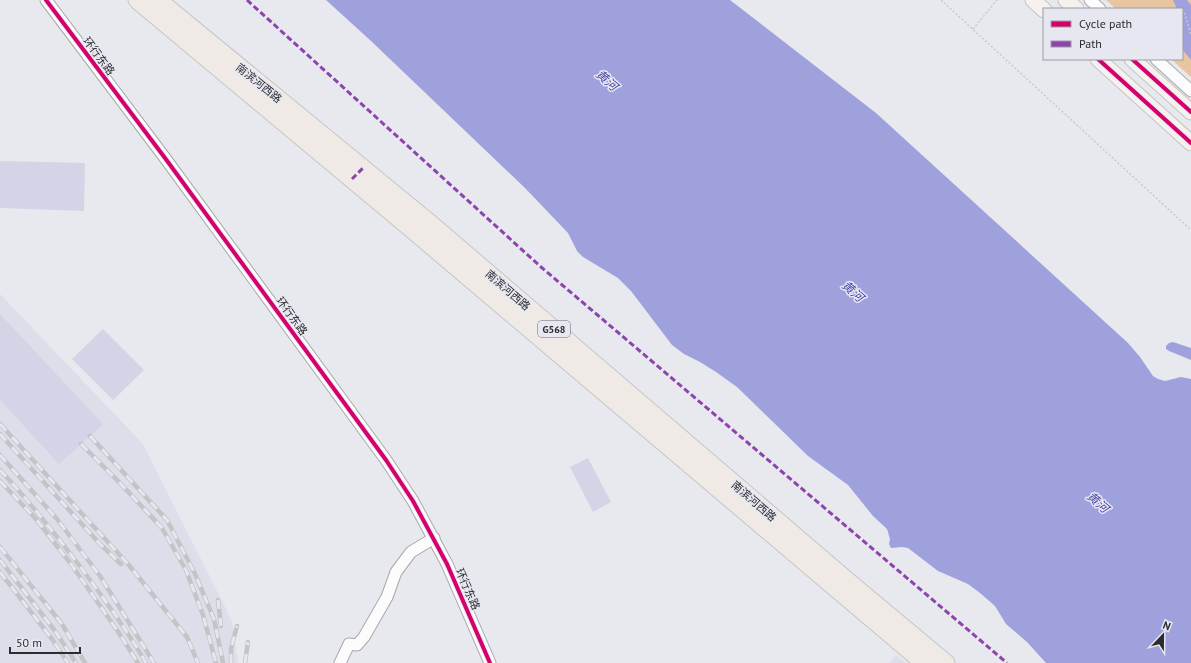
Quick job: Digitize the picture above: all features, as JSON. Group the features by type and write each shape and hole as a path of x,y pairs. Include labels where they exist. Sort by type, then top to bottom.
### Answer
{"highway":[{"name":"南滨河西路","path":"137,0 409,226 924,663"},
{"name":"南滨河西路","path":"158,0 431,224 844,578 946,663"}],"main road":[{"path":"1033,0 1043,9"},
{"path":"1066,0 1075,8"},
{"path":"1099,60 1191,143"},
{"path":"1133,60 1191,112"}],"street":[{"name":"环行东路","path":"46,0 165,158 386,460 413,501 434,538 447,564 490,663"},
{"path":"1090,0 1099,8"},
{"path":"1157,60 1191,91"},
{"path":"340,663 349,644 357,645 364,637 387,597 396,572 411,552 434,538"}],"path":[{"path":"942,0 1191,230"},
{"path":"973,29 997,0"},
{"path":"1183,10 1191,35"}],"shaded area":[{"path":"1106,0 1191,0 1191,77 1172,60 1183,60 1183,8 1115,8"},
{"path":"0,294 143,444 232,621 238,663 0,663"},
{"path":"896,655 906,663 890,663"}],"water":[{"name":"黄河","path":"326,0 730,0 876,113 1128,343 1153,376 1165,381 1181,377 1191,379 1191,663 1046,663 1027,642 1006,624 995,606 968,584 938,571 908,548 891,548 887,529 873,516 848,485 808,456 737,387 716,372 684,354 672,345 631,291 618,278 583,257 577,251 568,233 525,188"},
{"path":"1173,0 1187,0 1191,5 1191,60 1183,50 1183,8 1177,8"},
{"path":"1173,342 1191,348 1191,360 1166,349 1166,346 1169,343"}],"building":[{"path":"0,161 85,163 84,211 0,208"},
{"path":"0,314 103,424 59,464 0,400"},
{"path":"103,329 144,370 113,400 72,359"},
{"path":"588,458 611,502 593,512 570,467"}],"railway":[{"path":"0,424 128,564 187,637 198,663"},
{"path":"0,434 100,544 121,564"},
{"path":"90,436 167,520 195,574 214,619 223,663"},
{"path":"81,444 162,528 186,570 203,615 216,663"},
{"path":"0,455 57,519 100,576 154,663"},
{"path":"0,470 42,518 82,569 123,627 146,663"},
{"path":"0,481 36,519 71,564 138,663"},
{"path":"0,547 62,624 85,663"},
{"path":"0,560 55,631 76,663"},
{"path":"0,572 52,639 68,663"},
{"path":"218,600 221,626"},
{"path":"231,663 231,649 237,626"},
{"path":"245,663 248,642"}],"marked path":[{"path":"247,0 541,267 1007,663"},
{"path":"352,179 363,168"}],"cycle path":[{"path":"46,0 165,158 386,460 413,501 447,564 490,663"},
{"path":"1099,60 1191,143"},
{"path":"1133,60 1191,112"}]}
